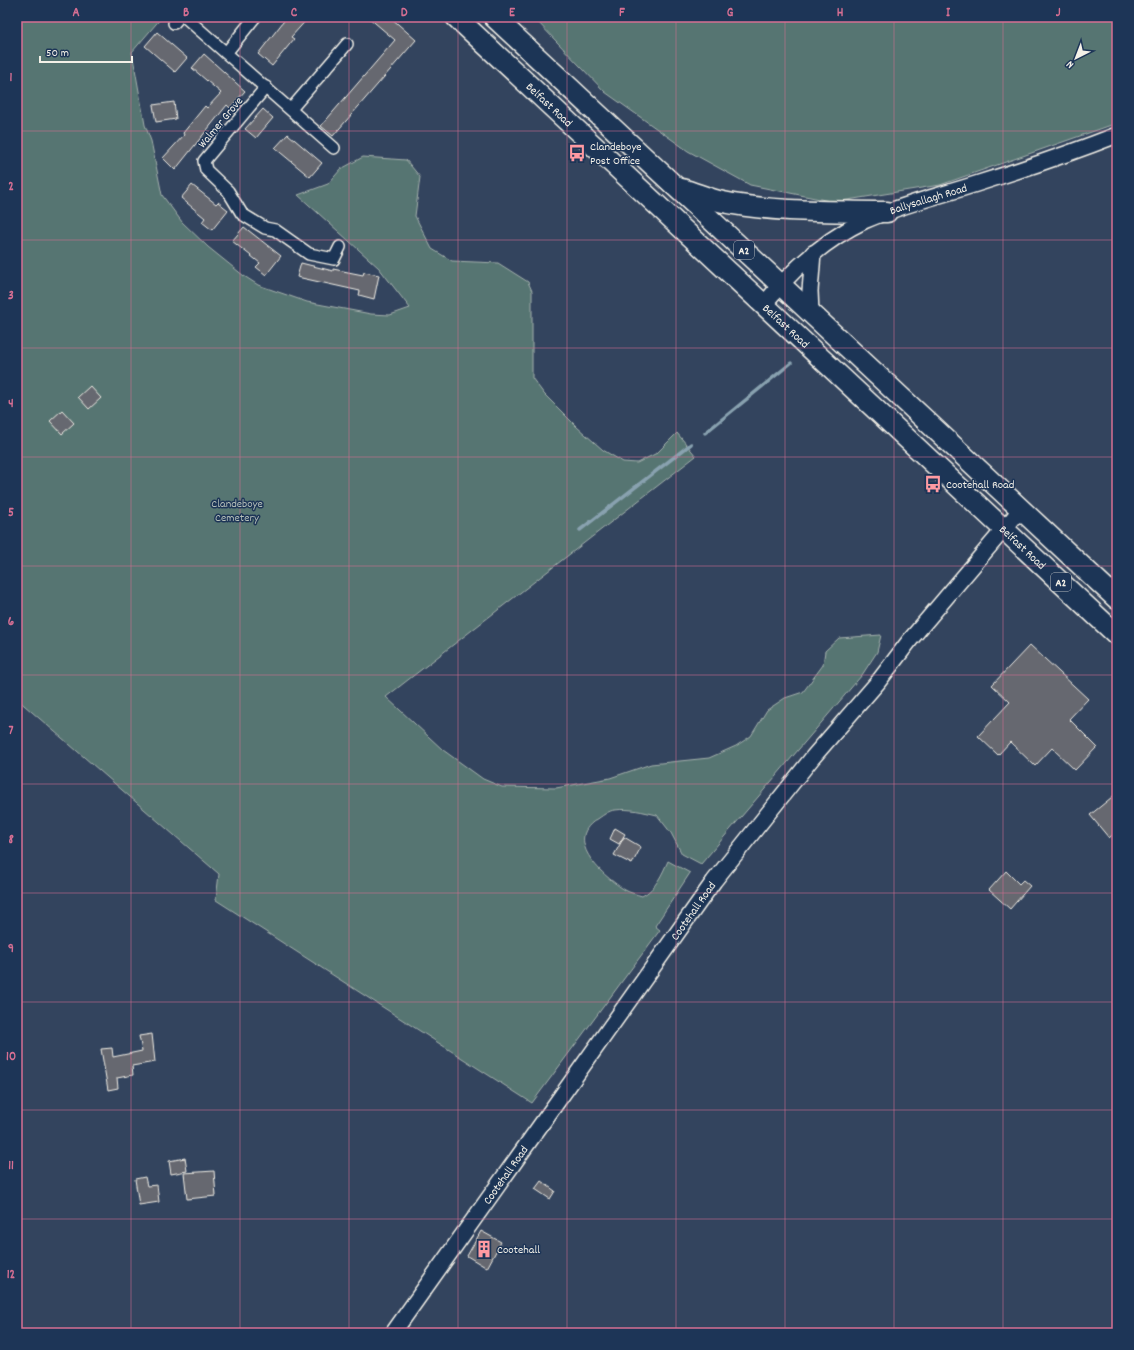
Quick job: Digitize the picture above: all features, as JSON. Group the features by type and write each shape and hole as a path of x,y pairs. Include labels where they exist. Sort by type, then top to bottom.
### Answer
{"highway":[{"name":"Belfast Road","path":"456,17 1117,635"},
{"name":"Belfast Road","path":"494,17 1117,599"},
{"path":"676,187 723,202 755,206 791,210 888,212"}],"street":[{"path":"185,17 334,148"},
{"path":"226,53 255,17"},
{"path":"291,109 347,44"},
{"name":"Walmer Grove","path":"266,88 204,161 206,170 228,191 242,214 265,228 275,230 308,254 334,258 340,247"},
{"name":"Ballysallagh Road","path":"764,304 780,285 813,253 863,222 888,212 982,183 1117,135"},
{"path":"811,314 810,291 813,253"},
{"name":"Cootehall Road","path":"393,1333 714,881 813,757 1021,509"}],"green space":[{"name":"Clandeboye Cemetery","path":"17,17 162,17 132,52 145,125 151,141 162,195 182,222 208,247 244,276 258,285 307,302 371,314 390,315 410,308 379,268 298,195 328,184 341,169 363,157 406,160 420,177 415,216 432,249 452,261 498,263 528,282 532,291 532,378 544,394 577,427 603,450 623,462 637,463 657,453 677,433 696,456 386,697 443,750 483,779 502,787 556,788 610,778 651,764 709,758 736,746 751,736 767,710 785,698 803,692 823,665 825,651 839,638 881,635 877,652 862,675 701,864 682,854 671,833 657,815 631,810 613,810 596,820 587,829 584,838 585,848 590,858 607,877 629,892 642,896 647,893 658,881 668,861 690,873 655,926 660,930 532,1103 216,900 219,874 17,699"},
{"path":"533,17 1117,17 1117,123 940,185 835,202 750,185 688,151 605,92"}],"building":[{"path":"287,17 309,17 291,37 294,39 272,66 258,54"},
{"path":"368,17 390,17 416,40 333,136 321,126 395,40"},
{"path":"157,32 187,58 175,72 145,46"},
{"path":"204,54 245,91 230,108 227,105 175,170 163,158 184,135 183,133 205,106 207,108 221,93 192,68"},
{"path":"174,102 176,119 156,122 153,105"},
{"path":"263,109 273,118 256,138 245,129"},
{"path":"288,134 322,163 310,177 275,148"},
{"path":"192,185 216,204 218,202 228,210 212,230 202,222 205,218 181,198"},
{"path":"244,227 281,256 266,275 256,267 260,263 232,241"},
{"path":"301,263 333,271 333,269 363,275 364,272 379,275 374,299 359,295 360,291 297,277"},
{"path":"90,386 101,398 89,409 78,397"},
{"path":"62,410 74,423 62,434 50,421"},
{"path":"1030,645 1088,699 1069,719 1097,747 1075,770 1052,748 1035,766 1010,742 998,755 978,736 1010,702 992,685"},
{"path":"1117,793 1117,831 1109,838 1090,815"},
{"path":"615,828 625,834 619,844 610,839"},
{"path":"624,837 641,847 632,864 614,855"},
{"path":"1006,871 1019,884 1023,880 1030,886 1010,909 989,890"},
{"path":"152,1034 155,1062 132,1066 133,1075 117,1078 118,1088 108,1090 101,1049 112,1048 113,1057 142,1051 139,1036"},
{"path":"185,1158 187,1171 171,1174 169,1161"},
{"path":"214,1171 216,1196 187,1199 184,1173"},
{"path":"145,1177 147,1186 157,1185 159,1202 139,1205 135,1179"},
{"path":"541,1181 555,1191 550,1199 535,1189"},
{"name":"Cootehall","path":"481,1231 501,1242 487,1268 467,1256"}],"waterway":[{"path":"705,433 791,363"},
{"path":"580,530 691,444"}],"place":[{"name":"Clandeboye Post Office","path":"577,153"},
{"name":"Cootehall Road","path":"933,484"},
{"name":"Cootehall","path":"484,1249"}]}
